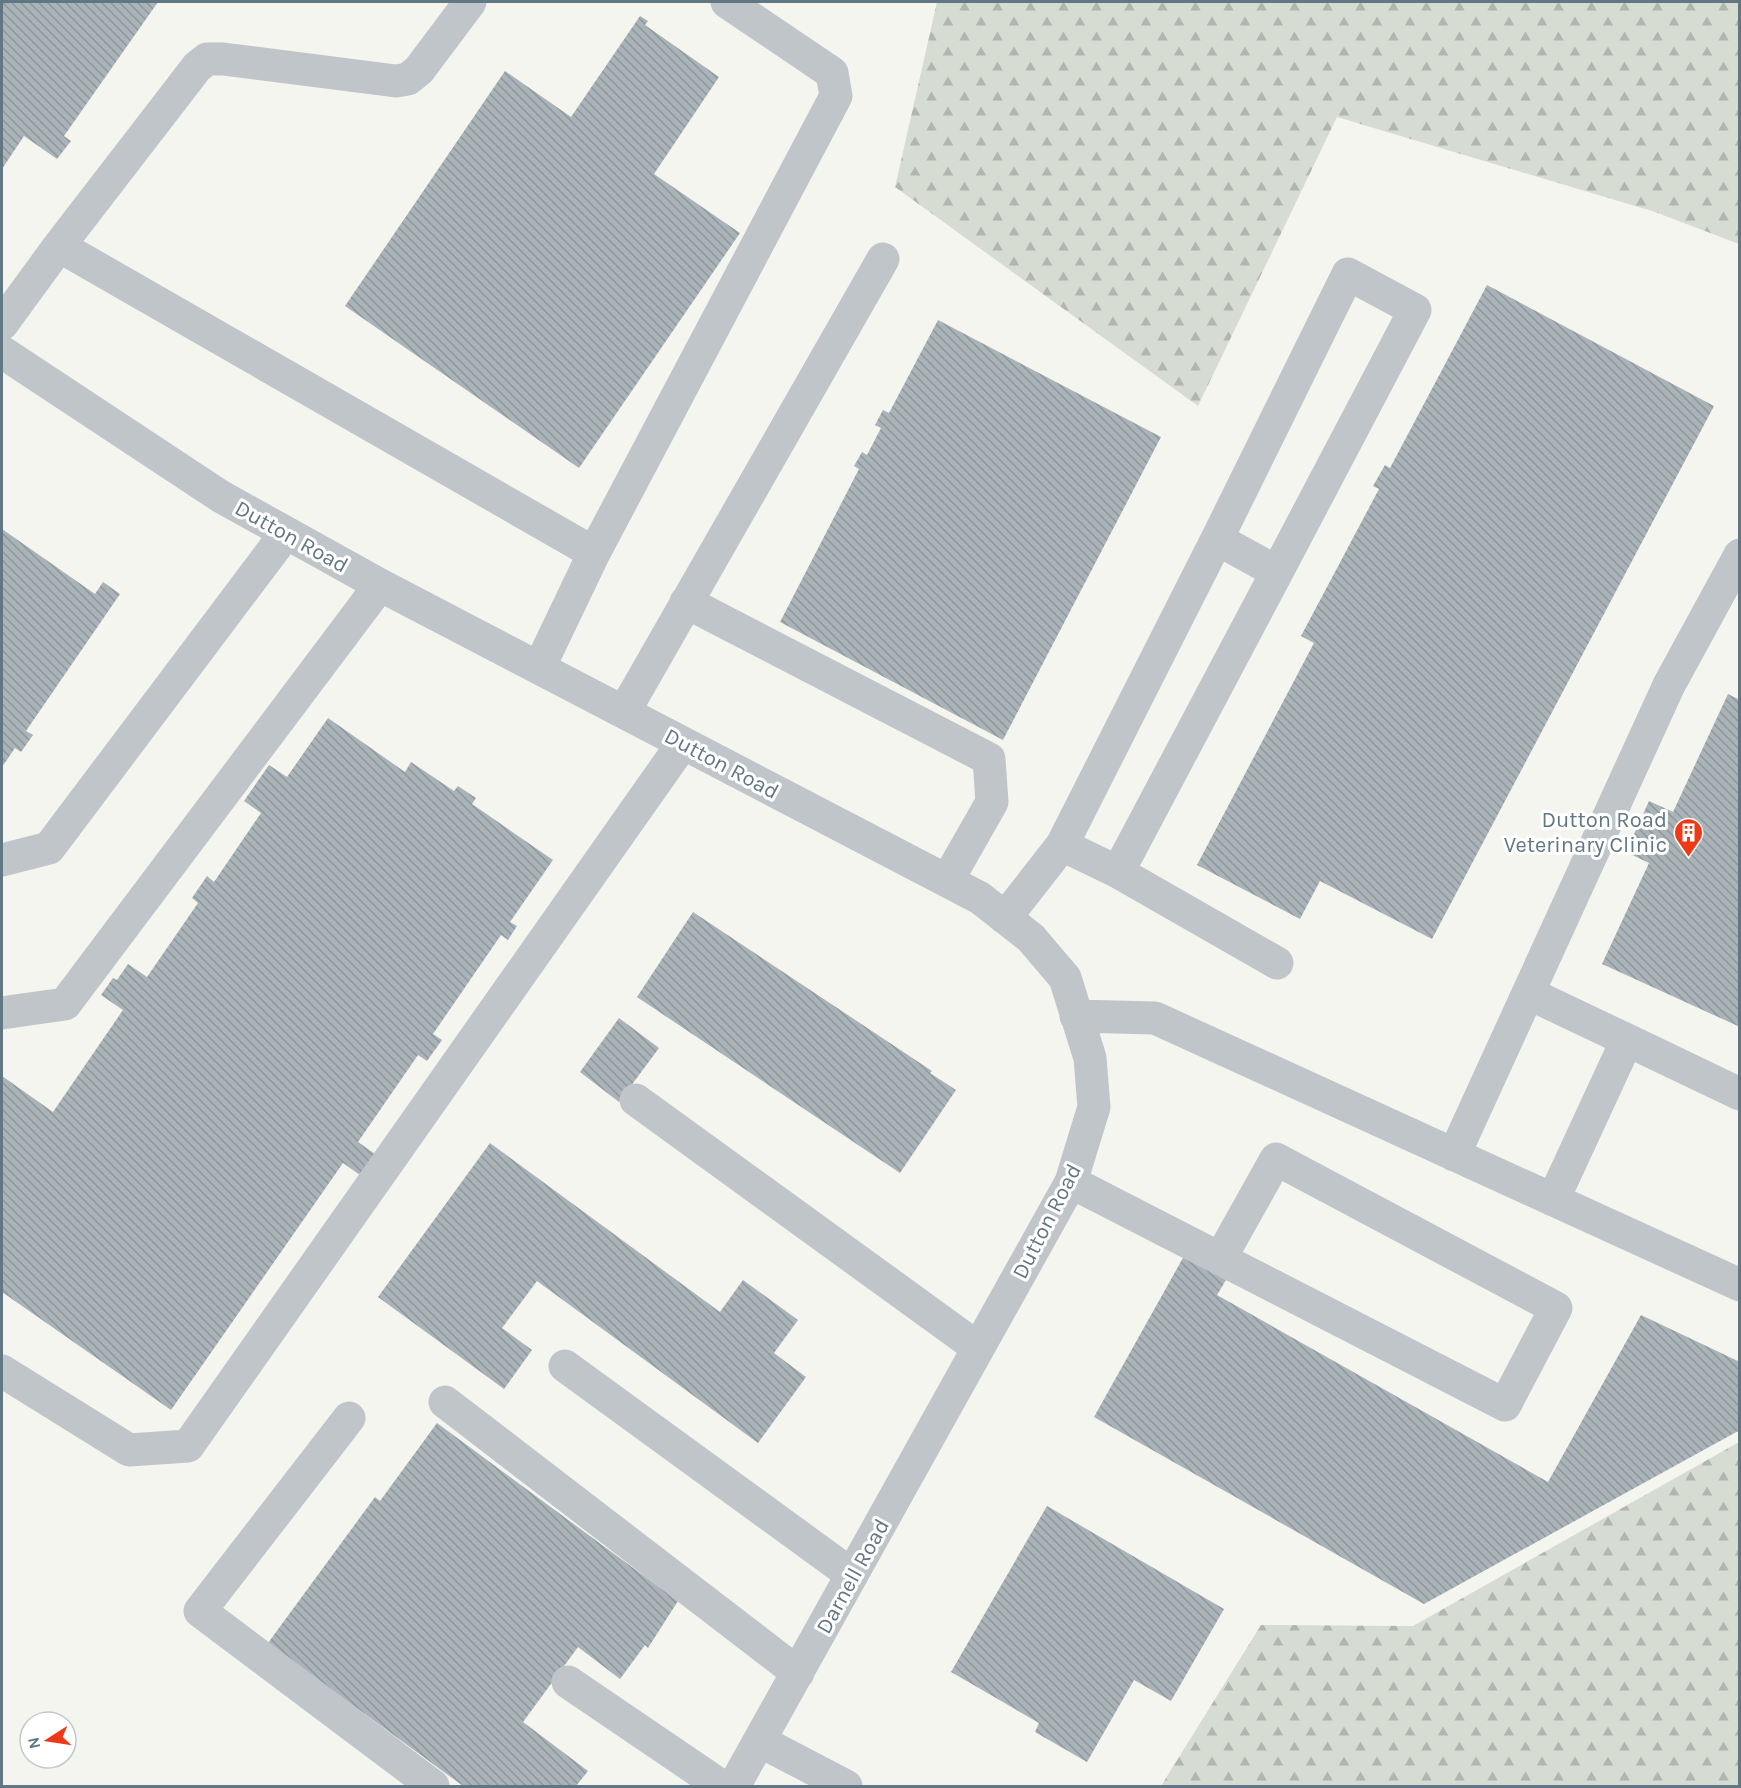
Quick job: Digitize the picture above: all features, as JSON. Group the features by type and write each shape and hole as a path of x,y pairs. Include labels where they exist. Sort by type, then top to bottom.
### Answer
{"street":[{"path":"2,324 197,67 207,59 223,59 396,81 408,79 419,70 470,2"},
{"path":"539,668 594,553 836,96 832,73 728,2"},
{"path":"59,246 594,553"},
{"path":"624,712 883,259"},
{"path":"1005,918 1062,845 1348,274 1414,310 1118,872"},
{"name":"Dutton Road","path":"2,352 220,496 380,585 980,898 1031,938 1065,978 1090,1058 1095,1107 1071,1182 974,1357"},
{"path":"2,860 49,848 286,533"},
{"path":"1217,539 1277,572"},
{"path":"1454,1155 1668,685 1740,555"},
{"path":"2,1012 65,1004 380,585"},
{"path":"686,602 989,759 992,802 947,881"},
{"path":"2,1371 129,1450 188,1446 683,743"},
{"path":"1062,845 1118,872 1277,963"},
{"path":"1528,993 1740,1094"},
{"path":"1076,1016 1155,1018 1553,1200 1737,1278"},
{"path":"1553,1200 1627,1040"},
{"path":"636,1100 974,1357"},
{"path":"1071,1182 1220,1259 1505,1405 1556,1308 1276,1159 1220,1259"},
{"name":"Darnell Road","path":"734,1786 974,1357"},
{"path":"565,1366 852,1575"},
{"path":"445,1402 798,1673"},
{"path":"349,1418 200,1611 433,1786"},
{"path":"568,1682 721,1786"},
{"path":"760,1741 846,1786"}],"green space":[{"path":"937,2 1739,2 1739,244 1655,212 1337,117 1198,406 895,187"},
{"path":"1739,1442 1739,1786 1161,1786 1261,1625 1413,1626"}],"building":[{"path":"2,2 158,2 64,136 71,141 57,159 24,136 2,169"},
{"path":"640,16 648,21 645,25 719,77 654,174 740,233 579,468 345,306 505,71 571,117"},
{"path":"1487,285 1714,406 1432,939 1320,881 1300,919 1197,865 1314,643 1301,636 1379,489 1373,486 1385,465 1390,468"},
{"path":"938,320 1161,437 1003,740 780,622 859,469 854,466 862,452 867,455 881,428 875,425 883,410 889,413"},
{"path":"2,529 95,594 103,582 120,594 26,731 33,735 21,752 15,748 2,767"},
{"name":"Dutton Road Veterinary Clinic","path":"1728,694 1740,700 1740,1027 1602,964 1649,863 1626,852 1649,801 1673,812"},
{"path":"328,718 405,772 411,762 454,791 458,786 476,798 472,804 553,860 510,922 517,926 508,940 501,935 433,1034 442,1040 427,1061 418,1055 358,1142 375,1154 360,1175 343,1163 171,1410 2,1292 2,1076 53,1112 123,1010 101,995 113,978 117,980 128,964 147,977 198,903 192,898 207,876 214,882 261,813 244,801 269,765 287,777"},
{"path":"693,912 932,1071 930,1073 956,1090 900,1173 637,997"},
{"path":"619,1018 659,1048 619,1102 580,1072"},
{"path":"490,1143 720,1312 743,1280 798,1320 774,1353 806,1377 758,1443 537,1281 502,1328 532,1350 504,1389 378,1297"},
{"path":"1184,1256 1226,1280 1217,1295 1548,1482 1641,1315 1740,1362 1740,1430 1424,1604 1094,1417"},
{"path":"437,1423 678,1601 648,1648 645,1645 620,1679 578,1647 523,1722 588,1771 576,1786 463,1786 268,1643 375,1497 380,1501"},
{"path":"1047,1506 1224,1609 1171,1701 1134,1680 1087,1762 1035,1732 1039,1723 951,1672"}],"place":[{"name":"Dutton Road Veterinary Clinic","path":"1688,858"}]}
